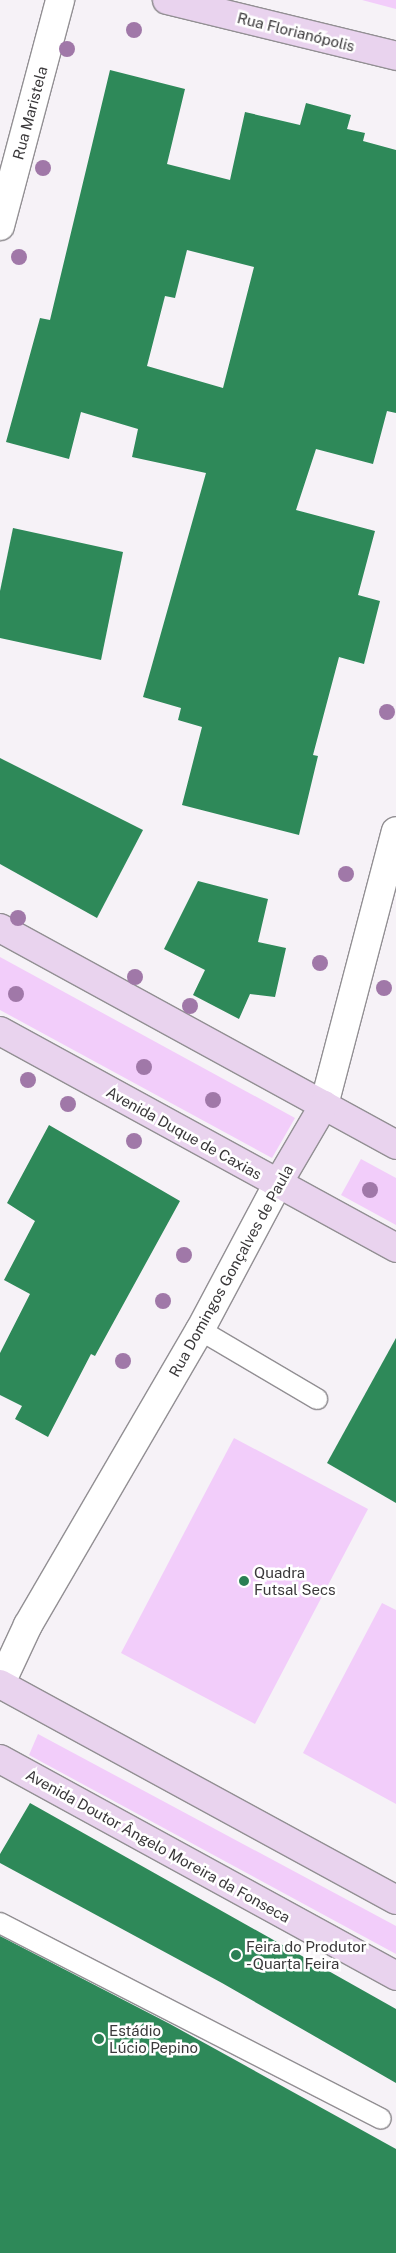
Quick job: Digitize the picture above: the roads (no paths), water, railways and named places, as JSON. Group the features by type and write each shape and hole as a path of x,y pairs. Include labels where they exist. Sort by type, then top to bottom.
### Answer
{"street":[{"name":"Rua Maristela","path":"0,226 60,0"},
{"name":"Rua Florianópolis","path":"167,0 396,56"},
{"name":"Rua Domingos Gonçalves de Paula","path":"0,1685 28,1625 200,1330 277,1185 324,1105 396,831"},
{"path":"0,928 396,1144"},
{"name":"Avenida Duque de Caxias","path":"0,1031 277,1185 396,1248"},
{"path":"0,1685 396,1900"},
{"name":"Avenida Doutor Ângelo Moreira da Fonseca","path":"0,1759 396,1976"}],"lane":[{"path":"200,1330 317,1399"},
{"path":"0,1923 382,2119"}],"place":[{"name":"Quadra Futsal Secs","path":"244,1581"},
{"name":"Feira do Produtor - Quarta Feira","path":"236,1955"},
{"name":"Estádio Lúcio Pepino","path":"99,2039"}]}
